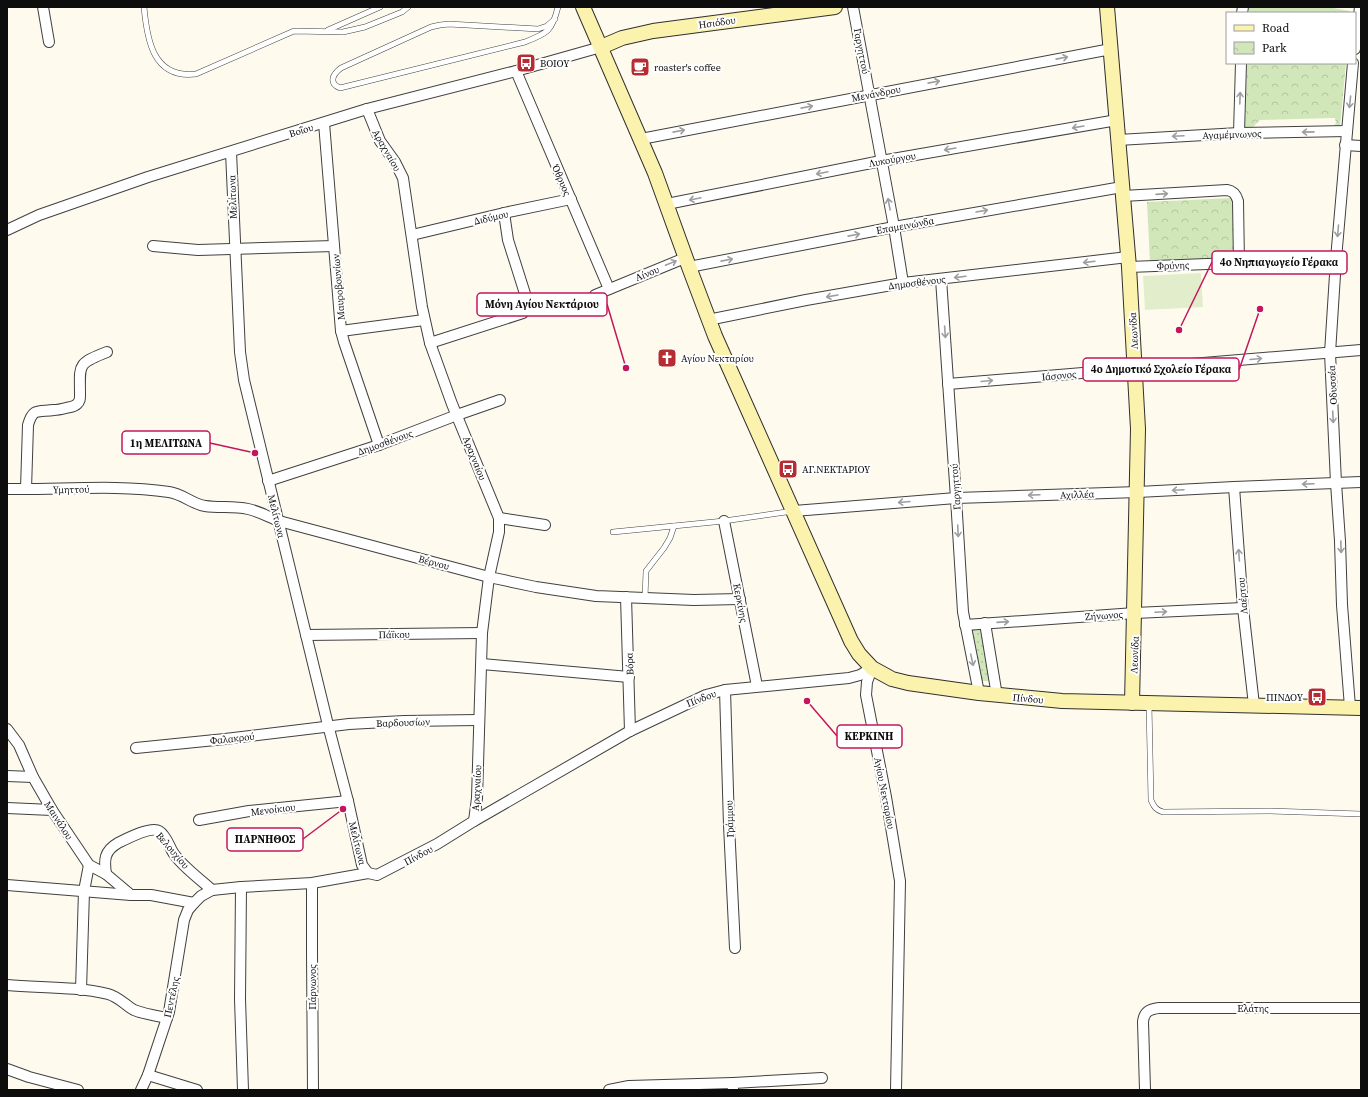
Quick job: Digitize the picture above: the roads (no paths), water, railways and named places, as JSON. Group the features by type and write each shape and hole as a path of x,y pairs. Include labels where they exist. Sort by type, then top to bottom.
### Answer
{"street":[{"path":"43,7 49,42"},
{"path":"583,7 668,204 708,320 851,641 859,654 872,668"},
{"name":"Ησιόδου","path":"601,47 622,38 653,30 836,7"},
{"name":"Γαργηττού","path":"853,7 870,94 903,283"},
{"name":"Λεωνίδα","path":"1108,7 1129,262 1138,429 1138,492 1132,703"},
{"path":"1356,41 1360,7"},
{"name":"Βοΐου","path":"7,230 39,215 112,189 367,109 516,71 601,47"},
{"name":"Μενάνδρου","path":"641,139 1111,49"},
{"path":"1239,133 1241,64"},
{"name":"Οδυσσέα","path":"1353,64 1346,131 1330,353 1342,605 1355,708"},
{"name":"Όθρυος","path":"516,71 609,289"},
{"name":"Αραχναίου","path":"367,109 380,141 395,162 403,178 424,320 430,343 452,404 499,518 499,532 489,577 482,633 482,664 478,720 477,798 474,821"},
{"name":"Λυκούργου","path":"668,204 881,161 1117,120"},
{"name":"Μαυροβουνίων","path":"324,123 341,331 379,445"},
{"name":"Αγαμέμνωνος","path":"1118,140 1239,133 1346,131"},
{"path":"1345,145 1361,146"},
{"name":"Μελίτωνα","path":"231,152 234,248 240,352 244,380 348,801 362,865 368,873"},
{"name":"Επαμεινώνδα","path":"687,262 1122,191 1227,190 1231,191 1237,196 1238,201 1239,263"},
{"name":"Διδύμου","path":"412,235 571,199"},
{"path":"430,343 523,313 527,308 527,300 508,240 504,213"},
{"path":"153,246 198,250 334,246"},
{"name":"Φρύνης","path":"1129,262 1239,263 1336,259"},
{"name":"Αίνου","path":"595,295 687,262"},
{"name":"Δημοσθένους","path":"708,320 806,300 903,283 1129,262"},
{"name":"Γαργηττού","path":"941,279 963,612 979,693"},
{"path":"341,331 424,320"},
{"name":"Ιάσονος","path":"948,384 1361,350"},
{"path":"26,489 28,425 30,418 34,412 72,407 77,404 80,400 80,369 85,363 94,357 107,352"},
{"name":"Δημοσθένους","path":"268,481 379,445 500,400"},
{"name":"Αχιλλέα","path":"794,511 956,498 1361,482"},
{"name":"Λαέρτου","path":"1234,487 1243,608 1254,705"},
{"name":"Υμηττού","path":"7,489 135,488"},
{"name":"Βέρνου","path":"135,488 179,494 197,504 205,506 249,509 279,522 489,577 536,587 596,596 740,599"},
{"path":"499,518 545,525"},
{"name":"Κερκίνης","path":"724,521 757,686"},
{"name":"Βόρα","path":"626,597 630,731"},
{"name":"Ζήνωνος","path":"965,625 1135,613 1243,608"},
{"path":"985,624 997,696"},
{"name":"Πάϊκου","path":"306,635 482,633"},
{"path":"482,664 629,677"},
{"name":"Πίνδου","path":"194,903 201,896 212,890 312,883 368,873 377,875 437,844 630,731 706,695 725,690 849,678 860,675 872,668 892,679 908,683 997,696 1062,701 1149,704 1355,708"},
{"name":"Αγίου Νεκταρίου","path":"872,668 867,682 866,696 886,797 900,881 896,1090"},
{"name":"Γράμμου","path":"725,690 729,825 735,948"},
{"name":"Βαρδουσίων","path":"328,725 404,721 478,720"},
{"name":"Φαλακρού","path":"136,748 225,739 328,725"},
{"name":"Μαινάλου","path":"7,728 19,745 33,778 52,810 89,865 106,874 131,895"},
{"path":"7,776 33,778"},
{"name":"Μενοίκιου","path":"199,820 249,811 348,801"},
{"path":"7,808 52,810"},
{"name":"Βελουχίου","path":"106,874 104,863 107,853 114,845 132,836 153,830 159,831 165,838 174,855 212,890"},
{"path":"81,990 84,892 89,865"},
{"name":"Πάρνωνος","path":"312,883 313,1090"},
{"path":"7,885 84,892 151,895 194,903"},
{"path":"241,887 240,999 243,1090"},
{"name":"Πεντέλης","path":"141,1090 148,1075 167,1018 184,920 188,910 194,903"},
{"path":"7,985 81,990 109,994 119,998 136,1010 167,1018"},
{"name":"Ελάτης","path":"1145,1090 1143,1022 1146,1012 1151,1009 1361,1008"},
{"path":"7,1069 29,1077 78,1090"},
{"path":"148,1075 197,1090"},
{"path":"609,1090 629,1086 733,1086 822,1078"}],"lane":[{"path":"144,7 147,32 152,50 170,71 187,75 196,74 294,31 343,32 365,27 402,12 408,7"},
{"path":"326,31 380,7"},
{"path":"555,19 546,26 538,29 449,24 430,28 341,68 334,73 332,78 333,84 340,88 347,87 525,42 539,37 550,30 555,19 558,7"},
{"path":"613,532 724,521 794,511"},
{"path":"645,598 646,571 664,548 670,538 674,526"},
{"path":"1149,704 1151,800 1153,806 1157,810 1163,812 1270,811 1361,814"}],"place":[{"name":"ΒΟΙΟΥ","path":"526,63"},
{"name":"roaster's coffee","path":"640,67"},
{"name":"4ο Δημοτικό Σχολείο Γέρακα","path":"1260,309"},
{"name":"4ο Νηπιαγωγείο Γέρακα","path":"1179,330"},
{"name":"Αγίου Νεκταρίου","path":"667,358"},
{"name":"Μόνη Αγίου Νεκτάριου","path":"626,368"},
{"name":"1η ΜΕΛΙΤΩΝΑ","path":"255,453"},
{"name":"ΑΓ.ΝΕΚΤΑΡΙΟΥ","path":"788,469"},
{"name":"ΠΙΝΔΟΥ","path":"1317,697"},
{"name":"ΚΕΡΚΙΝΗ","path":"807,701"},
{"name":"ΠΑΡΝΗΘΟΣ","path":"343,809"}]}
